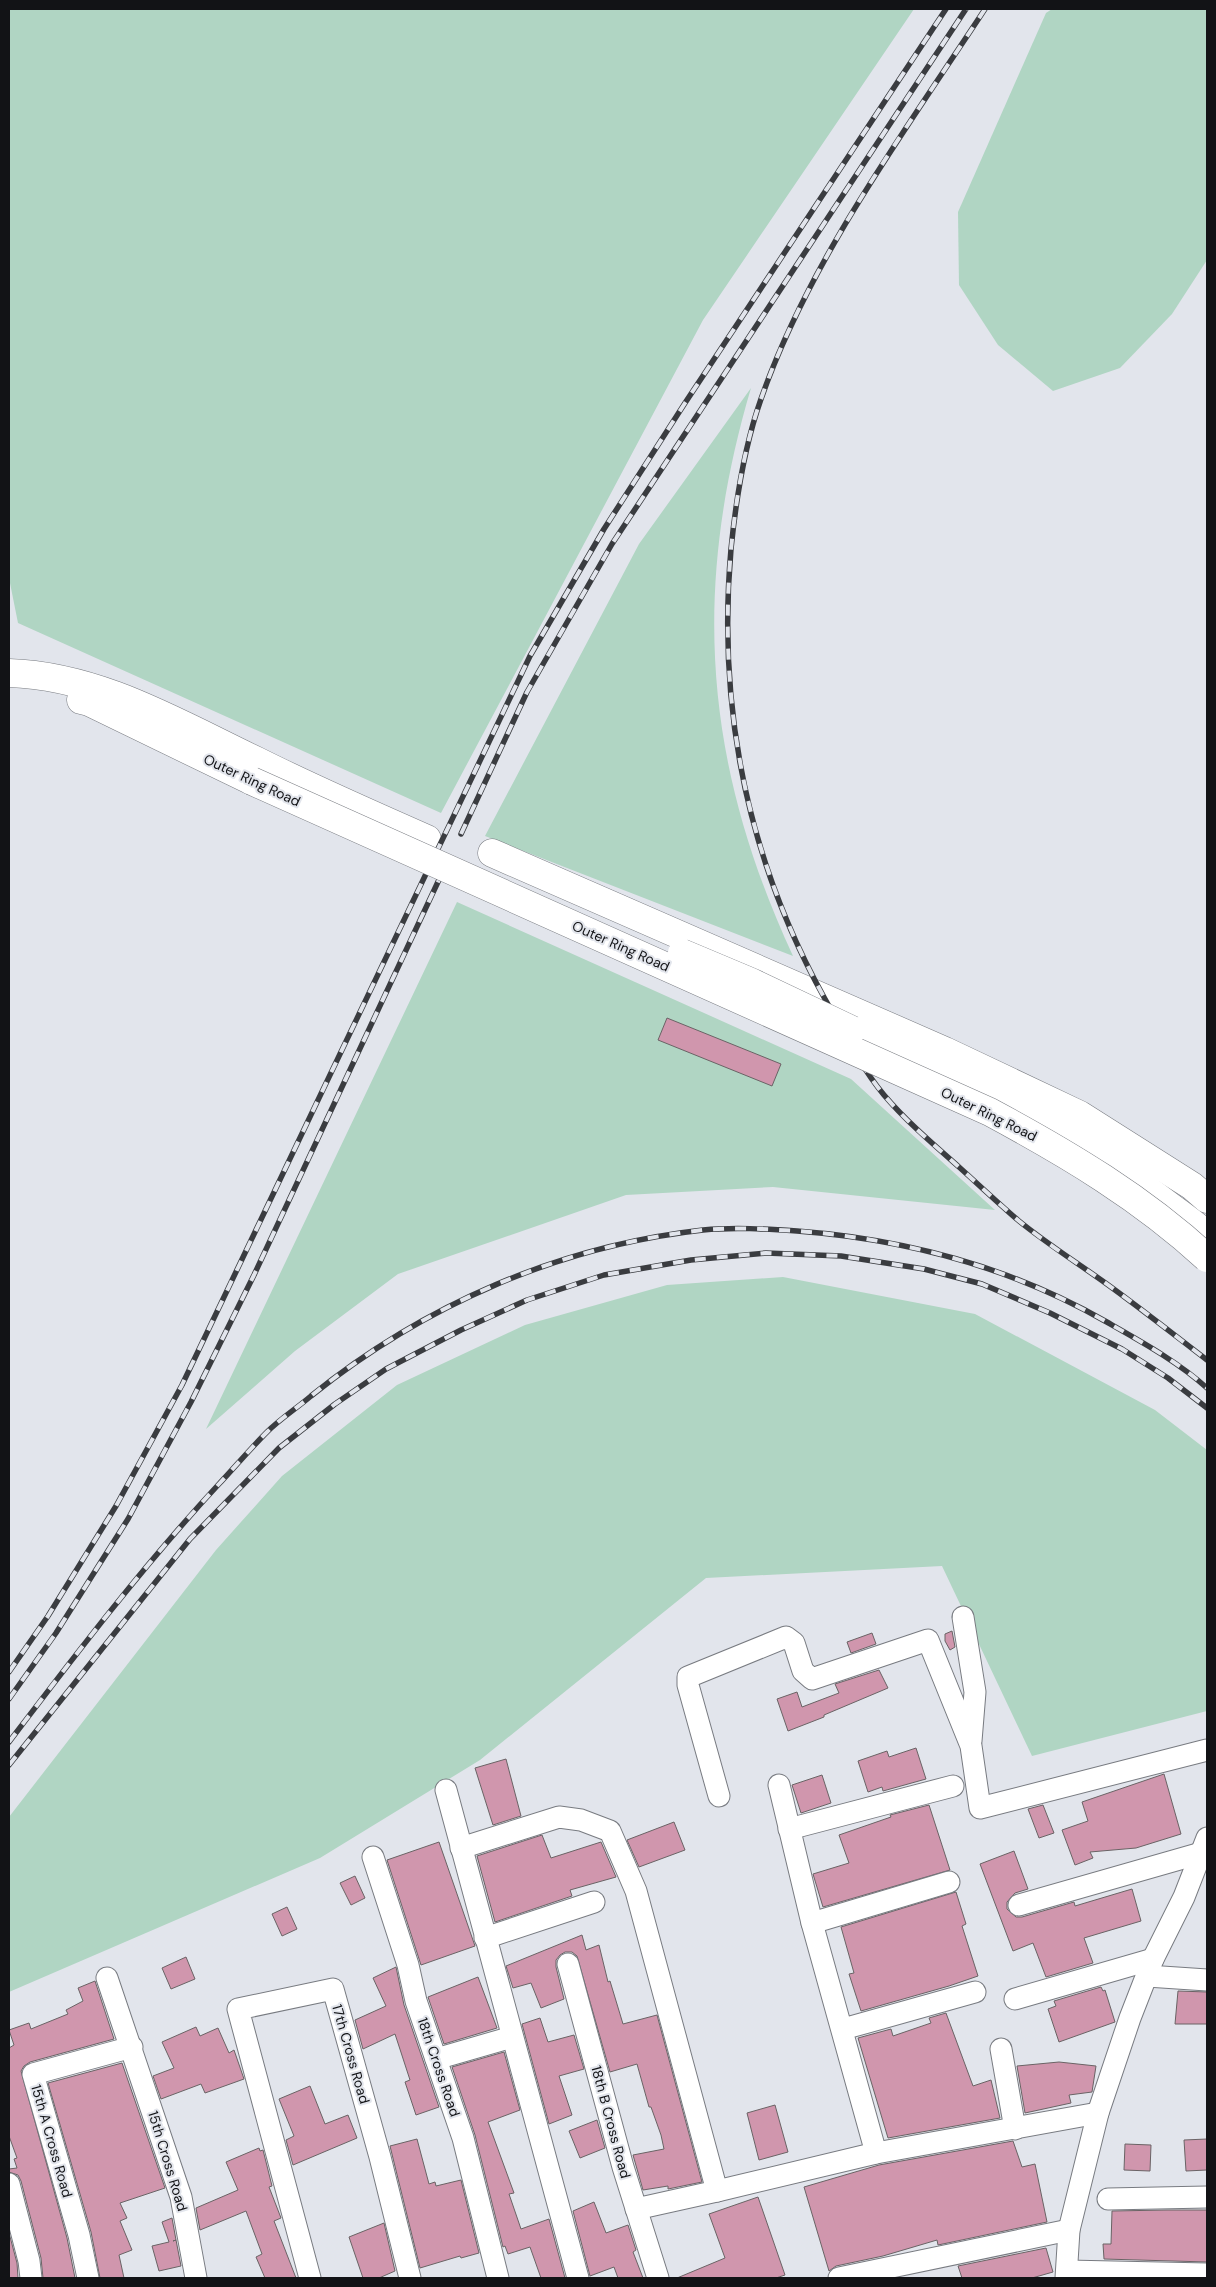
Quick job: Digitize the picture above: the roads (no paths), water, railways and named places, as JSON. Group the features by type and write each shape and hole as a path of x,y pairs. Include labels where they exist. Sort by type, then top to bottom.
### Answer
{"main road":[{"name":"Outer Ring Road","path":"9,673 30,674 92,686 135,701 255,771 990,1112 1062,1151 1128,1194 1207,1258"},
{"name":"Outer Ring Road","path":"9,692 30,689 89,702 255,771 427,839 519,885 751,982 1001,1099 1071,1138 1136,1181 1207,1235"},
{"path":"492,853 945,1051 1080,1115 1192,1186 1207,1199"}],"street":[{"path":"963,1617 975,1692 971,1746 980,1808 1207,1750"},
{"path":"719,1796 688,1685 688,1677 786,1637 794,1643 803,1671 812,1679 928,1640 971,1746"},
{"path":"779,1785 812,1923 876,2153"},
{"path":"790,1829 953,1786"},
{"path":"446,1790 578,2278"},
{"path":"461,1848 559,1817 581,1820 610,1831 636,1891 717,2191"},
{"path":"1019,1905 1204,1845"},
{"path":"1204,1845 1184,1897 1150,1967 1130,2018 1098,2113 1069,2230 1066,2275 1207,2274"},
{"name":"18th Cross Road","path":"373,1857 436,2059 463,2138 498,2278"},
{"path":"812,1923 949,1882"},
{"path":"485,1938 594,1902"},
{"name":"18th B Cross Road","path":"568,1964 636,2209 658,2278"},
{"path":"1015,1999 1150,1967 1207,1980"},
{"name":"15th Cross Road","path":"108,1978 181,2197 196,2278"},
{"name":"17th Cross Road","path":"310,2278 238,2009 333,1989 380,2157 410,2278"},
{"path":"843,2030 976,1992"},
{"path":"436,2059 512,2037"},
{"name":"15th A Cross Road","path":"88,2278 79,2235 33,2074 132,2047"},
{"path":"1001,2048 1015,2129"},
{"path":"636,2209 876,2153 1098,2113"},
{"path":"9,2184 12,2209 29,2261 31,2278"},
{"path":"1108,2199 1207,2197"},
{"path":"839,2278 1069,2230"}],"railway":[{"path":"9,1672 48,1616 116,1506 182,1385 530,656 604,529 685,403 946,9"},
{"path":"461,834 527,692 612,544 966,9"},
{"path":"985,9 861,198 832,247 805,297 781,348 761,399 742,473 731,549 728,608 729,667 734,725 744,781 758,837 776,892 798,946 825,999 852,1048 875,1084 911,1123 1019,1221 1050,1245 1117,1291 1207,1360"},
{"path":"9,1699 56,1633 128,1519 191,1402 254,1275 444,869"},
{"path":"9,1742 85,1643 163,1547 248,1452 277,1423 354,1363 400,1334 447,1308 495,1285 545,1266 597,1250 649,1238 703,1230 738,1228 837,1235 917,1249 994,1271 1032,1285 1069,1302 1158,1352 1207,1388"},
{"path":"9,1765 190,1539 279,1448 335,1404 386,1369 461,1330 527,1300 604,1275 691,1260 766,1253 841,1256 924,1269 982,1284 1050,1313 1122,1349 1168,1378 1207,1408"}]}
